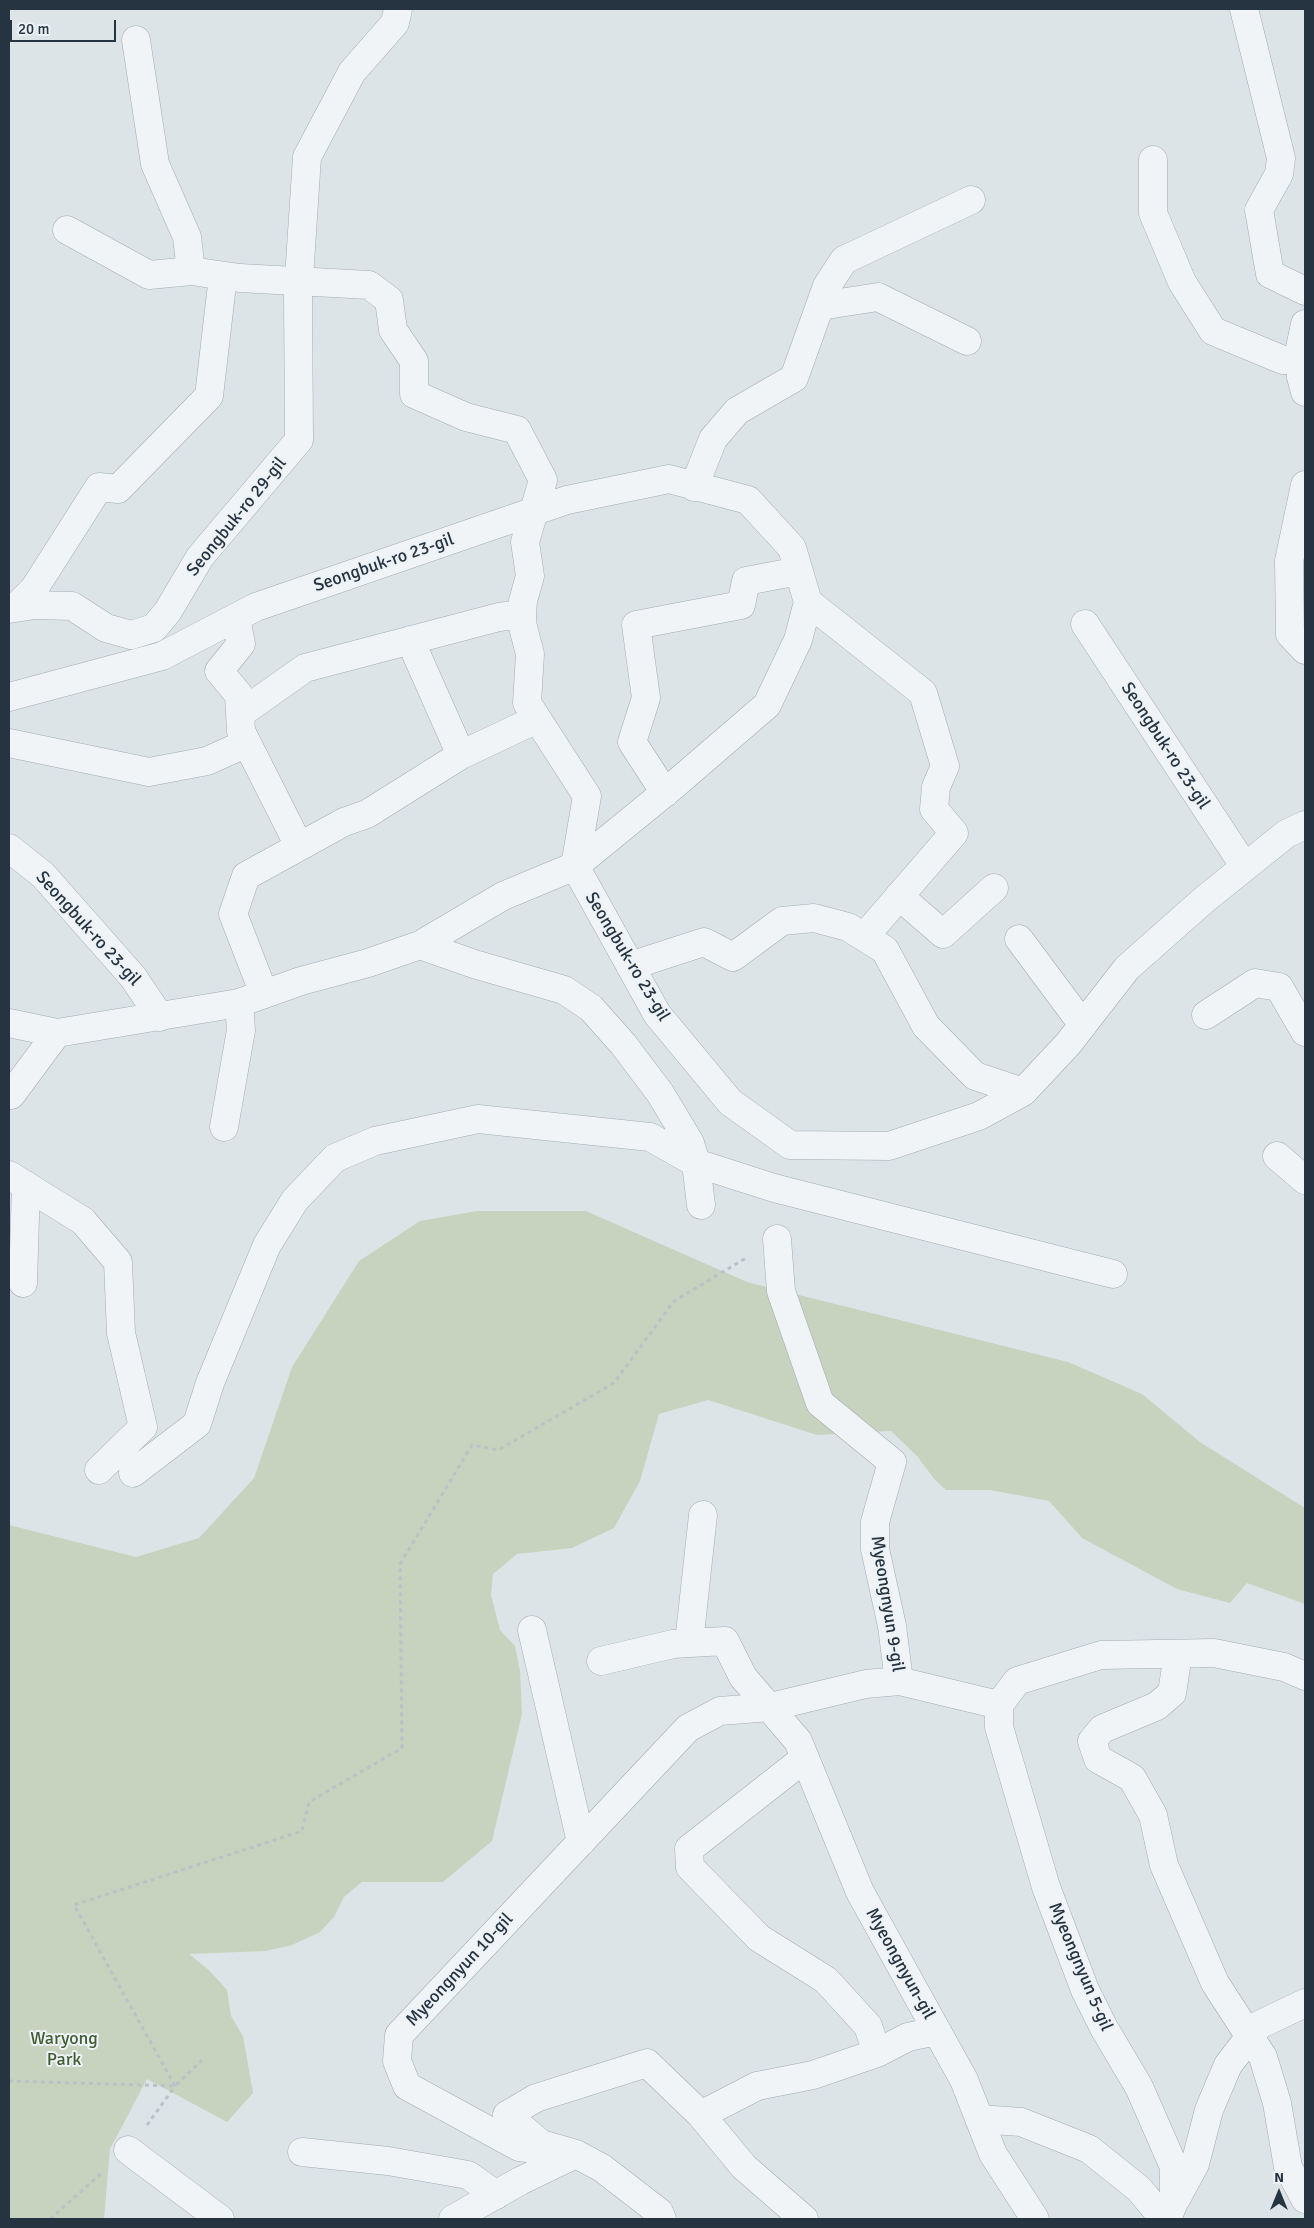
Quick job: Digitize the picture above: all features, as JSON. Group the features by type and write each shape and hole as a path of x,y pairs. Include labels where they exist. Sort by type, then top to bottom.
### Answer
{"street":[{"name":"Seongbuk-ro 29-gil","path":"12,608 36,605 72,606 106,628 131,635 154,628 168,611 200,557 299,440 298,282 307,157 352,72 395,23 400,9"},
{"path":"1244,9 1281,158 1279,174 1259,210 1270,274 1305,291"},
{"path":"136,40 155,164 187,237 191,271"},
{"path":"1153,160 1153,213 1182,282 1213,331 1283,360 1300,360"},
{"path":"694,488 713,438 736,411 794,378 827,286 844,260 972,200"},
{"path":"67,230 149,275 191,271 222,276 298,282 369,285 389,300 393,330 414,361 414,394 466,417 517,430 543,480 525,542 530,576 523,601 522,614 522,623 530,654 527,703 587,796 575,866"},
{"name":"Seongbuk-ro 29-gil","path":"12,608 34,589 99,488 118,489 209,396 222,276"},
{"path":"820,306 878,297 967,341"},
{"path":"1305,324 1300,360 1301,377 1305,392"},
{"name":"Seongbuk-ro 23-gil","path":"9,697 162,656 256,607 567,500 668,479 694,488 748,500 792,548 808,602"},
{"path":"1305,486 1289,560 1290,634 1305,650"},
{"path":"665,793 632,742 646,698 636,625 741,605 746,581 799,571"},
{"path":"9,1023 56,1033 160,1017 251,999 420,945 502,896 575,866 665,793 766,705 798,640 808,602 923,693 945,766 936,787 934,809 954,833 864,936"},
{"path":"240,714 305,668 499,617 522,614"},
{"path":"236,618 241,644 219,671 239,695 241,732 299,846"},
{"name":"Seongbuk-ro 23-gil","path":"1085,624 1245,867"},
{"path":"410,640 461,755"},
{"path":"224,1128 241,1030 251,999 233,914 246,876 344,822 367,814 461,755 537,719"},
{"path":"9,743 149,772 207,761 247,743"},
{"name":"Seongbuk-ro 23-gil","path":"575,866 657,1014 730,1102 790,1145 889,1146 978,1116 1023,1092 1068,1044 1127,968 1204,899 1286,834 1305,825"},
{"name":"Seongbuk-ro 23-gil","path":"9,848 50,882 134,977 160,1017"},
{"path":"899,896 943,934 994,888"},
{"path":"630,966 704,942 733,957 782,921 814,918 848,926 885,950 926,1026 975,1076 1023,1092"},
{"path":"1019,940 1083,1025"},
{"path":"420,945 474,964 564,990 591,1008 623,1044 660,1093 690,1143 696,1163 701,1205"},
{"path":"1206,1015 1255,982 1279,987 1305,1032"},
{"path":"11,1095 56,1033"},
{"path":"133,1474 197,1424 210,1383 267,1245 295,1200 335,1158 375,1141 478,1119 650,1137 696,1163 774,1188 1113,1274"},
{"path":"1277,1156 1305,1180"},
{"path":"17,1180 23,1283"},
{"path":"17,1180 83,1221 118,1262 121,1333 143,1428 99,1470"},
{"name":"Myeongnyun 9-gil","path":"777,1240 781,1291 820,1403 892,1462 875,1522 875,1549 892,1626 899,1681"},
{"path":"689,1643 703,1515"},
{"path":"532,1630 581,1842"},
{"path":"600,1661 673,1644 725,1641 743,1677 770,1707"},
{"path":"999,1705 1017,1682 1101,1655 1214,1653 1284,1667 1305,1676"},
{"path":"1178,1654 1172,1693 1157,1706 1102,1729 1092,1741 1098,1759 1132,1778 1153,1815 1168,1874 1215,1983 1263,2057 1277,2103 1288,2167 1305,2199"},
{"name":"Myeongnyun 9-gil","path":"770,1707 866,1684 899,1681 999,1705"},
{"name":"Myeongnyun 5-gil","path":"999,1705 999,1728 1046,1887 1085,1990 1104,2028 1139,2087 1174,2166 1168,2214"},
{"name":"Myeongnyun 10-gil","path":"576,2154 519,2147 407,2086 397,2061 399,2035 688,1728 720,1711 770,1707"},
{"name":"Myeongnyun-gil","path":"770,1707 798,1741 860,1892 964,2080 993,2154 1035,2219"},
{"path":"805,1758 689,1850 690,1866 759,1938 826,1980 868,2026 877,2053"},
{"path":"980,2119 1021,2122 1089,2149 1168,2214 1195,2164 1209,2110 1228,2064 1259,2025 1305,2003"},
{"path":"701,2115 757,2086 812,2075 877,2053 908,2038 937,2031"},
{"path":"662,2219 659,2212 602,2168 576,2154 540,2144 507,2115 536,2098 647,2063 701,2115 744,2166 804,2219"},
{"path":"128,2150 220,2219"},
{"path":"302,2152 388,2161 468,2175 496,2195"},
{"path":"453,2219 576,2154"}],"path":[{"path":"175,2086 74,1905 302,1831 309,1802 402,1748 400,1564 472,1445 498,1450 614,1383 674,1301 777,1240"},
{"path":"50,2219 128,2150 175,2086 202,2060"},
{"path":"9,2081 175,2086"}],"green space":[{"name":"Waryong Park","path":"477,1211 586,1211 747,1282 1068,1362 1142,1394 1200,1442 1305,1508 1305,1604 1247,1583 1230,1603 1177,1589 1082,1538 1049,1501 990,1490 946,1490 935,1480 917,1456 891,1431 817,1435 708,1400 659,1414 640,1481 614,1528 572,1548 517,1554 493,1574 491,1595 500,1630 515,1646 520,1671 522,1714 492,1841 443,1882 362,1882 344,1897 334,1917 320,1932 292,1945 266,1951 189,1954 210,1971 227,1990 231,2016 243,2036 253,2093 227,2122 147,2079 110,2149 104,2219 9,2219 9,1525 136,1557 199,1538 254,1478 292,1367 359,1261 420,1221"}]}
